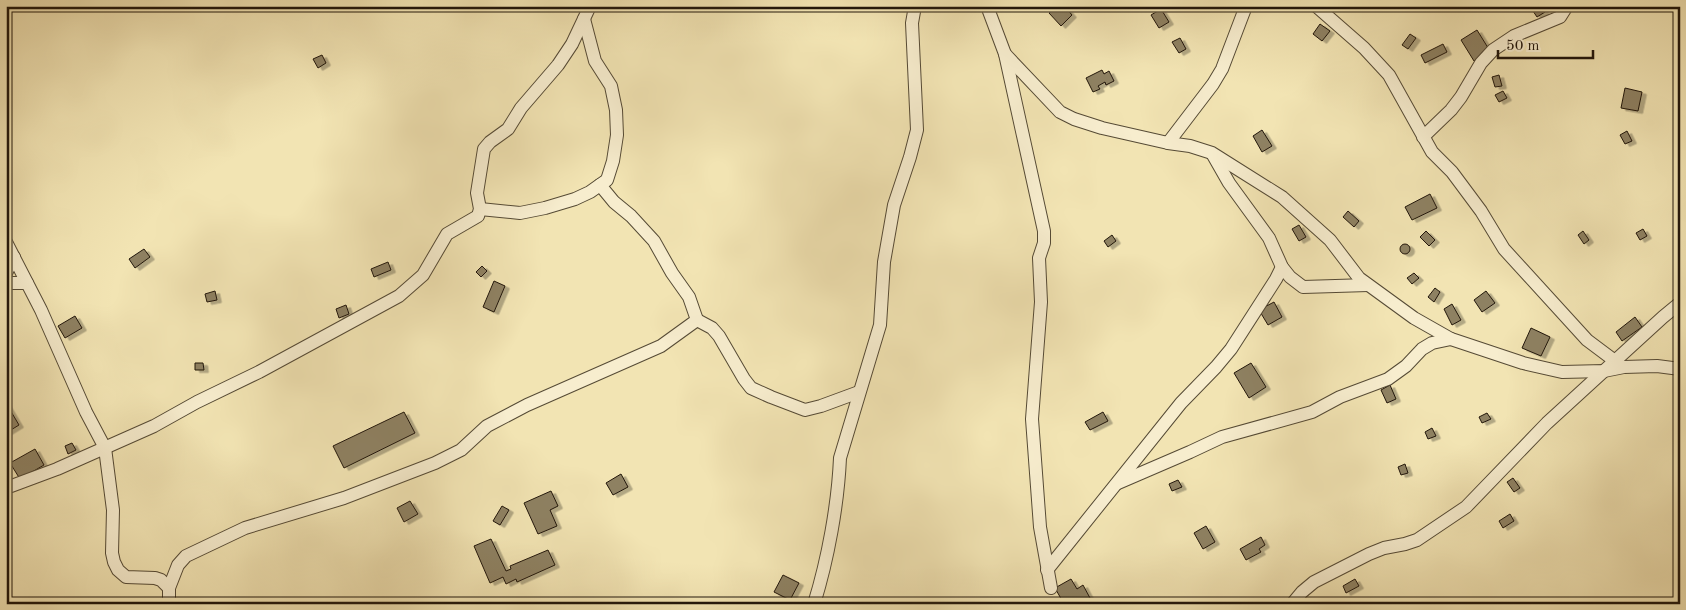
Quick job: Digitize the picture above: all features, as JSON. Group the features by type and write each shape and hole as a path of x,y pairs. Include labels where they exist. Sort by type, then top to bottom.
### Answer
{"street":[{"path":"6,488 57,469 154,426 197,402 259,372 399,296 423,275 447,234 478,216 480,209 477,193 484,149 490,142 508,129 521,108 558,65 572,44 590,6"},
{"path":"814,604 820,584 833,518 839,481 840,458 858,392 880,325 884,262 894,205 917,130 912,23 915,6"},
{"path":"987,6 1005,54 1044,232 1044,243 1040,258 1041,302 1032,419 1040,528 1050,588"},
{"path":"1168,143 1213,84 1222,69 1246,6"},
{"path":"1316,6 1364,48 1389,75 1432,152 1452,172 1481,212 1504,249 1587,340 1615,361"},
{"path":"1423,137 1451,110 1481,63 1493,50 1514,36 1560,17 1567,6"},
{"path":"480,209 520,213 545,208 590,192 607,180 613,162 617,135 616,110 611,86 595,61 584,19"},
{"path":"1005,54 1060,112 1095,126 1168,143 1190,146 1212,153 1282,197 1330,240 1359,278 1414,318 1451,339 1523,363 1562,372 1604,371 1624,367 1657,366 1680,369"},
{"path":"1212,153 1229,183 1270,238 1282,267 1290,277 1303,287 1368,285"},
{"path":"600,185 614,202 631,216 654,241 672,273 689,296 697,320 712,328 719,336 751,388 771,398 805,410 858,392"},
{"path":"6,242 41,310 86,412 105,448 113,510 112,553 114,562 118,570 126,577 155,578 161,580 169,588"},
{"path":"6,273 14,257"},
{"path":"1048,570 1181,403 1231,349 1282,267"},
{"path":"6,282 27,283"},
{"path":"1292,604 1314,582 1369,554 1384,548 1417,540 1466,507 1547,423 1680,303"},
{"path":"170,604 169,588 178,565 186,556 245,528 344,498 435,464 461,450 487,426 527,405 661,346 697,320"},
{"path":"1117,484 1222,437 1312,412 1340,397 1388,379 1432,343 1451,339"}],"building":[{"path":"1057,6 1071,6 1067,9 1072,15 1061,26 1049,13"},
{"path":"1541,6 1545,12 1537,17 1533,11"},
{"path":"1161,9 1169,22 1159,28 1151,15"},
{"path":"1320,24 1330,31 1322,41 1313,34"},
{"path":"1477,30 1490,51 1474,61 1461,40"},
{"path":"1410,34 1416,38 1408,49 1402,45"},
{"path":"1180,38 1186,49 1179,53 1172,42"},
{"path":"1443,44 1447,52 1425,63 1421,55"},
{"path":"322,55 326,63 318,68 313,59"},
{"path":"1102,70 1104,74 1109,71 1114,81 1106,85 1105,82 1098,86 1100,89 1093,92 1086,78"},
{"path":"1499,75 1502,86 1495,87 1492,77"},
{"path":"1625,88 1642,92 1638,111 1621,108"},
{"path":"1503,91 1507,98 1499,102 1495,95"},
{"path":"1262,130 1272,146 1262,152 1253,136"},
{"path":"1627,131 1632,141 1625,144 1620,135"},
{"path":"1430,194 1437,208 1412,220 1405,207"},
{"path":"1348,211 1359,221 1354,227 1343,217"},
{"path":"1299,225 1306,237 1299,241 1292,229"},
{"path":"1643,229 1647,236 1640,240 1636,233"},
{"path":"1426,231 1435,240 1429,246 1420,237"},
{"path":"1583,231 1589,240 1584,244 1578,235"},
{"path":"1112,235 1116,241 1108,247 1104,241"},
{"path":"1405,244 1410,249 1405,254 1400,249"},
{"path":"144,249 150,257 135,268 129,259"},
{"path":"388,262 391,270 374,277 371,269"},
{"path":"482,266 487,271 481,277 476,272"},
{"path":"1414,273 1419,278 1412,284 1407,278"},
{"path":"494,281 505,286 494,312 483,307"},
{"path":"1435,288 1440,292 1434,302 1428,297"},
{"path":"215,291 217,300 207,302 205,294"},
{"path":"1486,291 1495,303 1482,312 1474,300"},
{"path":"1274,302 1282,317 1268,325 1259,310"},
{"path":"1452,304 1461,320 1452,325 1444,309"},
{"path":"346,305 349,314 339,318 336,309"},
{"path":"75,316 82,328 65,338 58,326"},
{"path":"1635,317 1642,327 1622,341 1616,332"},
{"path":"1531,328 1550,337 1541,356 1522,348"},
{"path":"195,363 203,363 204,370 195,370"},
{"path":"1251,363 1266,387 1249,398 1234,373"},
{"path":"1390,385 1396,399 1387,403 1381,390"},
{"path":"6,403 19,425 6,433"},
{"path":"404,412 415,433 344,468 333,446"},
{"path":"1103,412 1108,421 1090,430 1085,422"},
{"path":"1487,413 1491,419 1482,423 1479,417"},
{"path":"1432,428 1436,436 1428,439 1425,432"},
{"path":"72,443 76,450 68,454 65,446"},
{"path":"35,449 44,465 20,479 10,463"},
{"path":"1405,464 1408,473 1401,475 1398,467"},
{"path":"621,474 628,487 613,495 606,483"},
{"path":"1513,478 1520,488 1514,492 1507,482"},
{"path":"1178,480 1182,487 1172,491 1169,484"},
{"path":"551,491 558,506 550,510 557,526 538,534 524,503"},
{"path":"410,501 418,514 404,522 397,508"},
{"path":"502,506 509,510 500,525 493,521"},
{"path":"1510,514 1514,521 1503,528 1499,521"},
{"path":"1206,526 1215,542 1203,549 1194,533"},
{"path":"1261,537 1265,545 1259,549 1261,552 1246,560 1240,549"},
{"path":"491,539 506,571 511,569 510,566 548,550 555,565 517,582 516,579 506,584 503,577 490,583 474,546"},
{"path":"783,575 799,583 790,600 774,592"},
{"path":"1071,579 1077,589 1083,585 1090,598 1080,604 1068,604 1067,602 1064,604 1055,588"},
{"path":"1355,579 1359,586 1346,593 1343,586"}]}
